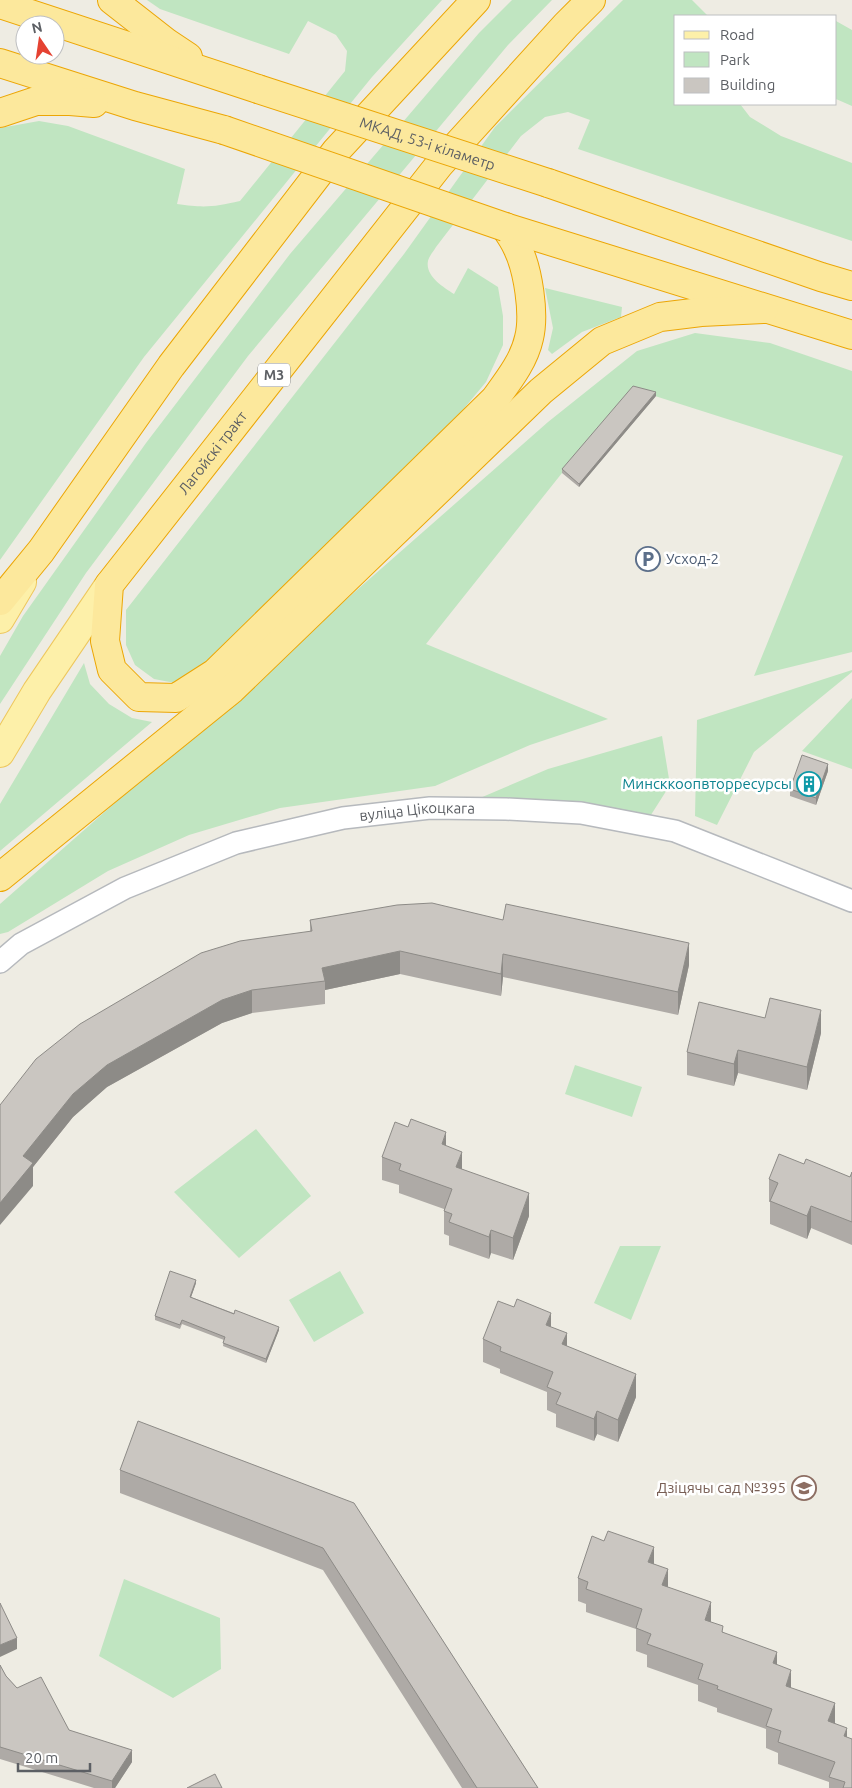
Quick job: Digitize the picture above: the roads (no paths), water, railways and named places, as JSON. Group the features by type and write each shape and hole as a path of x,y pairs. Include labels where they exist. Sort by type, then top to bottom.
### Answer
{"highway":[{"path":"112,0 167,43 214,74"},
{"path":"0,601 42,551 171,366 336,151 476,0"},
{"name":"Лагойскі тракт","path":"109,585 439,165 591,0"},
{"name":"МКАД, 53-і кіламетр","path":"0,4 548,183 852,286"},
{"path":"0,62 135,106 224,130 505,227 852,335"},
{"path":"0,113 36,101 70,101 135,106"},
{"path":"109,585 105,641 112,670 139,697 176,698 215,673 495,400 519,364 529,338 531,309 525,269 517,247 505,227"},
{"path":"821,277 852,281"},
{"path":"0,877 232,689 540,391 602,341 660,317 701,312 764,309"}],"main road":[{"path":"0,619 42,551"},
{"name":"Лагойскі тракт","path":"0,752 37,691 109,585"}],"street":[{"name":"вуліца Цікоцкага","path":"0,962 21,944 125,888 236,843 343,818 430,808 506,808 581,813 675,831 852,901"}],"place":[{"name":"Усход-2","path":"648,559"},
{"name":"Минсккоопвторресурсы","path":"809,784"},
{"name":"Дзіцячы сад №395","path":"804,1488"}]}
